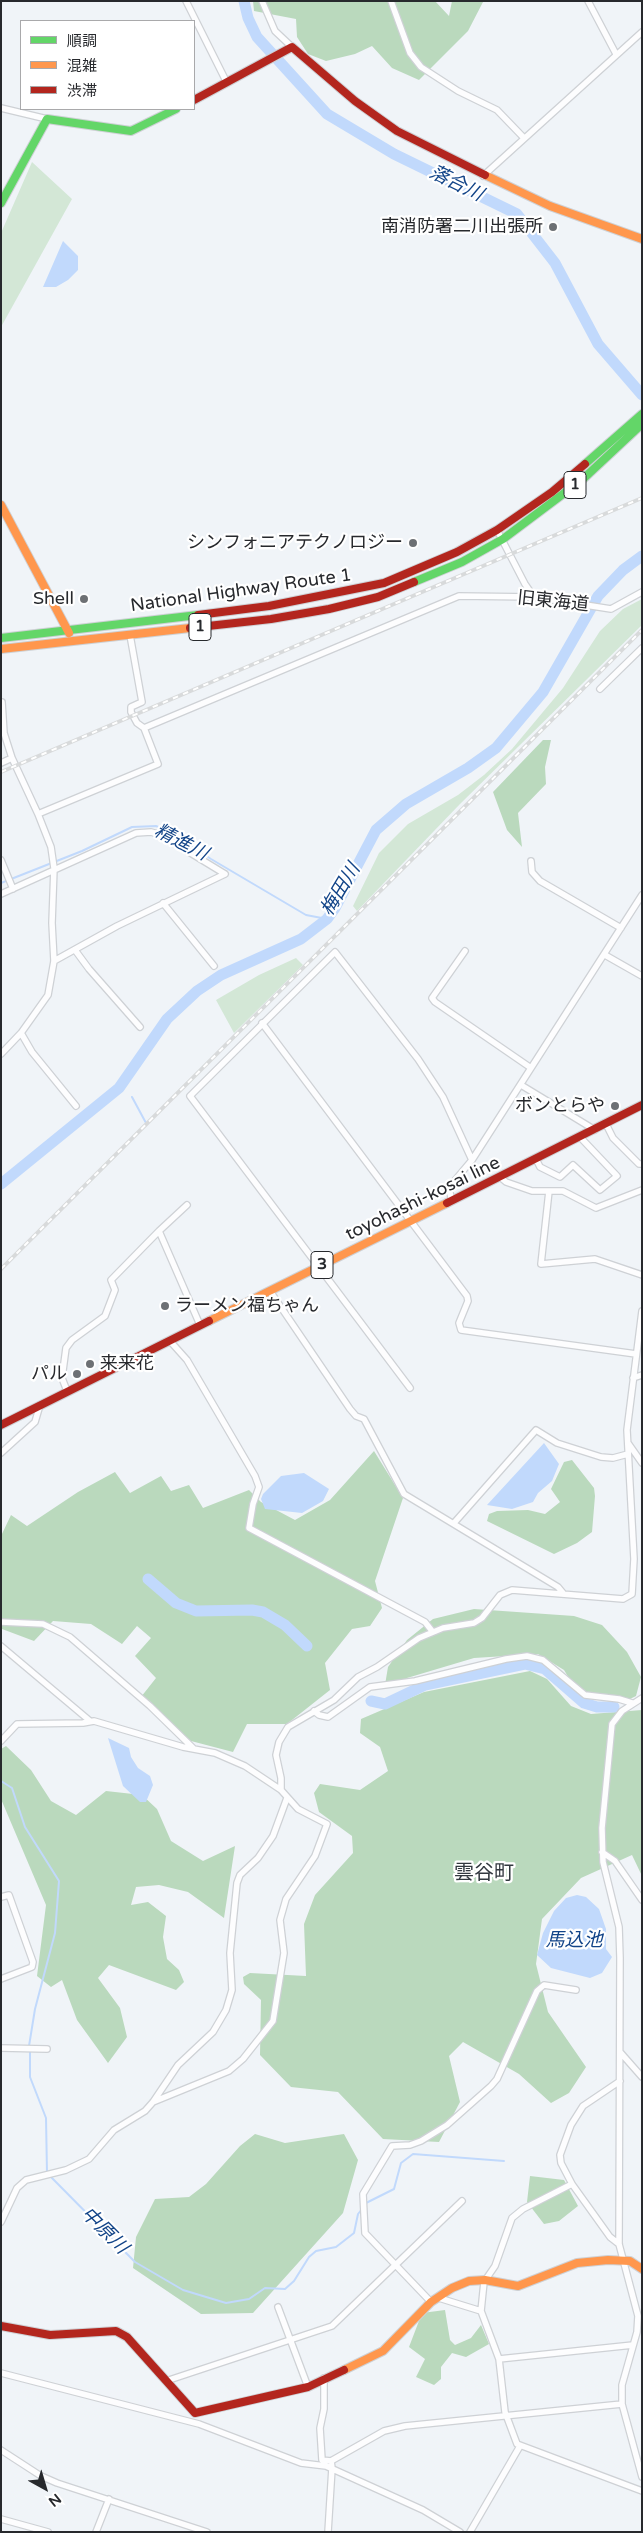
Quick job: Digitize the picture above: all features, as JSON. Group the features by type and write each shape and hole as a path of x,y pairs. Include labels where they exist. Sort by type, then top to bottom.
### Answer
{"main road":[{"path":"195,99 292,47 355,101 397,131 483,176 550,206 642,239"},
{"path":"1,203 47,119 131,131 174,110"},
{"name":"National Highway Route 1","path":"1,638 269,606 384,583 457,552 497,530 552,492 642,414"},
{"name":"National Highway Route 1","path":"1,649 271,619 329,609 378,597 462,562 503,539 583,479 642,424"},
{"path":"1,505 69,630 70,642"},
{"name":"toyohashi-kosai line","path":"1,1425 642,1105"},
{"path":"1,2326 50,2335 116,2331 127,2337 191,2411 199,2412 308,2387 383,2351 415,2316 431,2302 452,2288 469,2281 485,2280 518,2286 577,2263 623,2259 642,2269"}],"street":[{"path":"186,1 227,83"},
{"path":"262,1 276,31 292,47"},
{"path":"391,1 410,53 420,67 458,91 497,110 524,138"},
{"path":"588,1 616,54"},
{"path":"483,176 642,32"},
{"path":"1,108 47,119"},
{"path":"497,530 534,598"},
{"name":"旧東海道","path":"144,728 459,596 534,598 611,609 642,592"},
{"path":"38,814 158,764 144,728 137,723 131,712 131,707 142,702 130,635"},
{"path":"600,689 642,648"},
{"path":"1,1054 21,1033 48,995 54,961 52,923 54,870 52,853 38,814 12,758 4,733 2,702"},
{"path":"1,763 12,758"},
{"path":"1,894 136,833 150,832 161,835 225,874 54,961"},
{"path":"1,860 13,888"},
{"path":"531,861 532,872 540,881 621,928"},
{"path":"452,1201 449,1189 451,1185 472,1160 642,895"},
{"path":"163,904 214,966"},
{"path":"75,950 88,969 140,1027"},
{"path":"466,951 432,998 435,1002 532,1068"},
{"path":"410,1388 320,1266 190,1096 335,952 428,1074 443,1097 472,1160"},
{"path":"605,955 642,976"},
{"path":"262,1023 467,1296 468,1301 458,1323 461,1330 636,1354"},
{"path":"21,1033 32,1052 76,1106"},
{"path":"521,1085 595,1130"},
{"path":"606,1124 613,1138 639,1164 642,1164"},
{"path":"536,1159 540,1167 560,1177 573,1164 600,1190 617,1176 580,1137"},
{"path":"500,1177 518,1188 532,1191 563,1191 596,1208 642,1190"},
{"path":"549,1192 541,1264 595,1259 642,1275"},
{"path":"67,1391 62,1378 66,1348 72,1340 105,1316 115,1290 110,1280 187,1205"},
{"path":"159,1231 200,1325"},
{"path":"270,1291 350,1410 356,1416 364,1419 404,1494 558,1587 562,1593"},
{"path":"281,1790 281,1778 276,1755 279,1742 288,1727 334,1700 358,1677 432,1632 474,1622 482,1618 500,1595 512,1590 623,1599 632,1594 634,1559 626,1430 642,1311"},
{"path":"170,1341 187,1360 255,1476 259,1487 253,1504 249,1528 425,1622 432,1632"},
{"path":"633,1378 642,1375"},
{"path":"1,1453 35,1422 40,1405"},
{"path":"454,1524 536,1430 557,1444 601,1457 613,1458 628,1454"},
{"path":"628,1443 642,1463"},
{"path":"1,1622 43,1624 70,1637 150,1706 193,1748"},
{"path":"1,1646 90,1721 183,1747 215,1753 245,1766 281,1790 298,1809 327,1824 315,1856 286,1900 280,1920 284,1953 273,2021 243,2059 229,2071 153,2102"},
{"path":"314,1711 319,1715 328,1717 370,1687 415,1681 506,1659 527,1656 543,1660 585,1695 619,1699 632,1703"},
{"path":"642,1698 632,1703 614,1719 610,1731 602,1852 619,1927 618,2244 638,2316 634,2345 622,2385 622,2404 642,2476"},
{"path":"1,1741 17,1724 83,1723 90,1721"},
{"path":"1,2222 17,2188 26,2180 48,2175 89,2159 114,2130 145,2111 178,2065 213,2032 226,2010 232,1990 230,1953 237,1883 240,1876 258,1858 272,1836 287,1798"},
{"path":"602,1852 621,1868 642,1900"},
{"path":"1,1897 9,1895 33,1962 32,1967 1,1979"},
{"path":"431,2302 365,2233 363,2194 386,2152 392,2146 410,2145 421,2141 447,2126 497,2079 537,1991 544,1985 576,1990"},
{"path":"1,2048 47,2049"},
{"path":"620,2052 642,2077"},
{"path":"618,2244 610,2237 572,2184 561,2163 560,2156 571,2125 583,2106 620,2081"},
{"path":"572,2184 523,2209 512,2218 495,2266 485,2280 481,2311 499,2359 505,2412 520,2446 642,2491"},
{"path":"166,2381 332,2326 462,2201"},
{"path":"439,2298 481,2311"},
{"path":"278,2307 308,2387"},
{"path":"499,2359 634,2345"},
{"path":"1,2373 199,2424 301,2463 331,2464 384,2431 405,2426 622,2404"},
{"path":"324,2378 324,2408 320,2428 322,2460 423,2510 460,2532"},
{"path":"199,2412 199,2424"},
{"path":"470,2532 520,2446"},
{"path":"1,2450 41,2476 207,2532"},
{"path":"328,2532 331,2464"},
{"path":"96,2532 109,2500"},
{"path":"1,2519 48,2532"}],"green space":[{"path":"253,1 435,1 449,16 452,1 483,2 468,31 419,80 392,68 372,46 355,54 326,61 308,54 297,37 296,19 254,11"},
{"path":"32,162 72,199 1,327 1,233"},
{"path":"642,599 642,625 460,804 357,911 353,906 379,853 408,824 458,795 484,775 512,749 563,688 600,631 623,609"},
{"path":"543,740 551,740 545,767 546,784 518,813 522,847 507,830 493,792"},
{"path":"296,958 303,965 234,1033 216,1000 259,975"},
{"path":"374,1451 403,1498 375,1581 382,1608 370,1626 352,1629 325,1663 330,1690 287,1724 247,1724 233,1752 191,1741 141,1697 156,1678 135,1656 151,1638 137,1626 122,1644 91,1624 53,1621 34,1641 2,1629 1,1536 11,1515 27,1526 78,1492 115,1472 130,1493 161,1476 171,1491 189,1485 203,1508 249,1490 261,1502 295,1520 330,1500"},
{"path":"572,1460 594,1488 595,1496 592,1532 577,1543 554,1554 487,1521 489,1514 497,1511 528,1510 545,1514 560,1502 551,1489 564,1462"},
{"path":"474,1609 574,1616 602,1625 627,1652 641,1677 636,1696 622,1703 580,1696 564,1670 538,1654 474,1658 407,1678 400,1685 385,1685 388,1667 407,1640 433,1619"},
{"path":"530,1671 547,1679 571,1706 591,1714 642,1710 642,1876 632,1855 581,1878 542,1919 536,1964 548,2012 586,2067 569,2093 551,2103 519,2074 463,2042 449,2056 460,2102 439,2142 383,2139 338,2092 291,2087 260,2055 261,2000 244,1984 243,1977 250,1973 306,1976 304,1924 315,1895 353,1853 352,1836 319,1812 314,1793 320,1784 360,1790 388,1771 380,1747 360,1733 361,1719 424,1692"},
{"path":"6,1746 31,1770 51,1801 76,1815 106,1791 142,1795 157,1809 171,1841 203,1861 235,1846 224,1918 188,1892 159,1885 136,1887 131,1905 148,1902 166,1916 163,1937 167,1959 179,1970 184,1982 176,1990 109,1965 98,1978 120,2008 127,2037 108,2063 77,2020 62,1980 51,1987 37,1976 46,1905 1,1799 1,1749"},
{"path":"255,2134 285,2143 344,2134 358,2160 343,2213 253,2313 201,2314 133,2268 136,2237 155,2199 189,2197 206,2184 240,2146"},
{"path":"530,2176 564,2180 578,2206 559,2221 544,2224 527,2202"},
{"path":"445,2310 450,2340 455,2345 471,2338 481,2325 489,2344 466,2357 452,2353 441,2367 441,2379 434,2385 416,2377 425,2359 409,2347 422,2313"}],"water":[{"path":"63,241 78,256 78,270 68,280 56,287 43,287"},
{"path":"544,1443 559,1464 552,1481 538,1493 533,1502 512,1509 487,1505"},
{"path":"304,1473 329,1489 323,1501 302,1513 265,1509 261,1499 263,1494 281,1476"},
{"path":"108,1738 129,1748 131,1757 138,1768 150,1776 153,1785 146,1802 140,1802 123,1786"},
{"name":"馬込池","path":"577,1895 586,1897 599,1909 606,1929 606,1949 612,1957 602,1973 590,1978 551,1968 537,1955 543,1933 554,1911 566,1898"}],"waterway":[{"name":"落合川","path":"244,1 248,18 257,37 327,114 394,154 517,214 555,263 598,344 642,395"},
{"name":"梅田川","path":"1,1184 119,1088 167,1019 197,991 221,975 301,939 327,919 335,908 376,830 406,804 468,768 496,748 543,692 598,596 623,570 642,556"},
{"name":"精進川","path":"1,883 82,851 132,827 156,826 172,833 211,859 306,915 327,919"},
{"path":"132,1097 146,1123"},
{"path":"148,1579 176,1603 196,1611 252,1610 263,1612 285,1625 307,1646"},
{"path":"371,1701 385,1704 425,1685 525,1664 545,1669 584,1703 597,1707 614,1707"},
{"name":"中原川","path":"1,1781 12,1788 25,1827 59,1881 55,1933 35,2009 29,2046"},
{"name":"中原川","path":"30,2051 30,2077 46,2118 47,2173"},
{"name":"中原川","path":"366,2203 394,2189 401,2163 413,2154 504,2161"},
{"name":"中原川","path":"50,2176 135,2262 183,2290 226,2303 249,2299 265,2288 285,2289 294,2281 309,2257 316,2251 336,2247 354,2233 358,2214 362,2209"}],"railway":[{"path":"1,772 642,498"},
{"path":"1,1269 642,630"}],"traffic: fast":[{"path":"1,203 47,119 131,131 174,110"},
{"path":"585,464 642,414"},
{"path":"414,582 462,562 503,539 583,479 642,424"},
{"path":"1,638 198,615"}],"traffic: slow":[{"path":"485,175 550,206 642,239"},
{"path":"1,505 69,633"},
{"path":"1,649 190,628"},
{"path":"209,1321 447,1203"},
{"path":"344,2370 383,2351 431,2302 452,2288 469,2281 485,2280 518,2286 577,2263 608,2260 630,2261 642,2269"}],"traffic: jam":[{"path":"195,99 292,47 355,101 397,131 485,175"},
{"path":"198,615 269,606 384,583 457,552 497,530 552,492 585,464"},
{"path":"190,628 271,619 329,609 378,597 414,582"},
{"path":"447,1203 642,1105"},
{"path":"1,1425 209,1321"},
{"path":"1,2326 50,2335 116,2331 127,2337 195,2413 308,2387 344,2370"}],"place":[{"name":"南消防署二川出張所","path":"553,227"},
{"name":"シンフォニアテクノロジー","path":"413,543"},
{"name":"Shell","path":"84,599"},
{"name":"ボンとらや","path":"615,1106"},
{"name":"ラーメン福ちゃん","path":"165,1306"},
{"name":"来来花","path":"90,1364"},
{"name":"パル","path":"77,1374"}],"district":[{"name":"雲谷町","path":"484,1874"}]}
